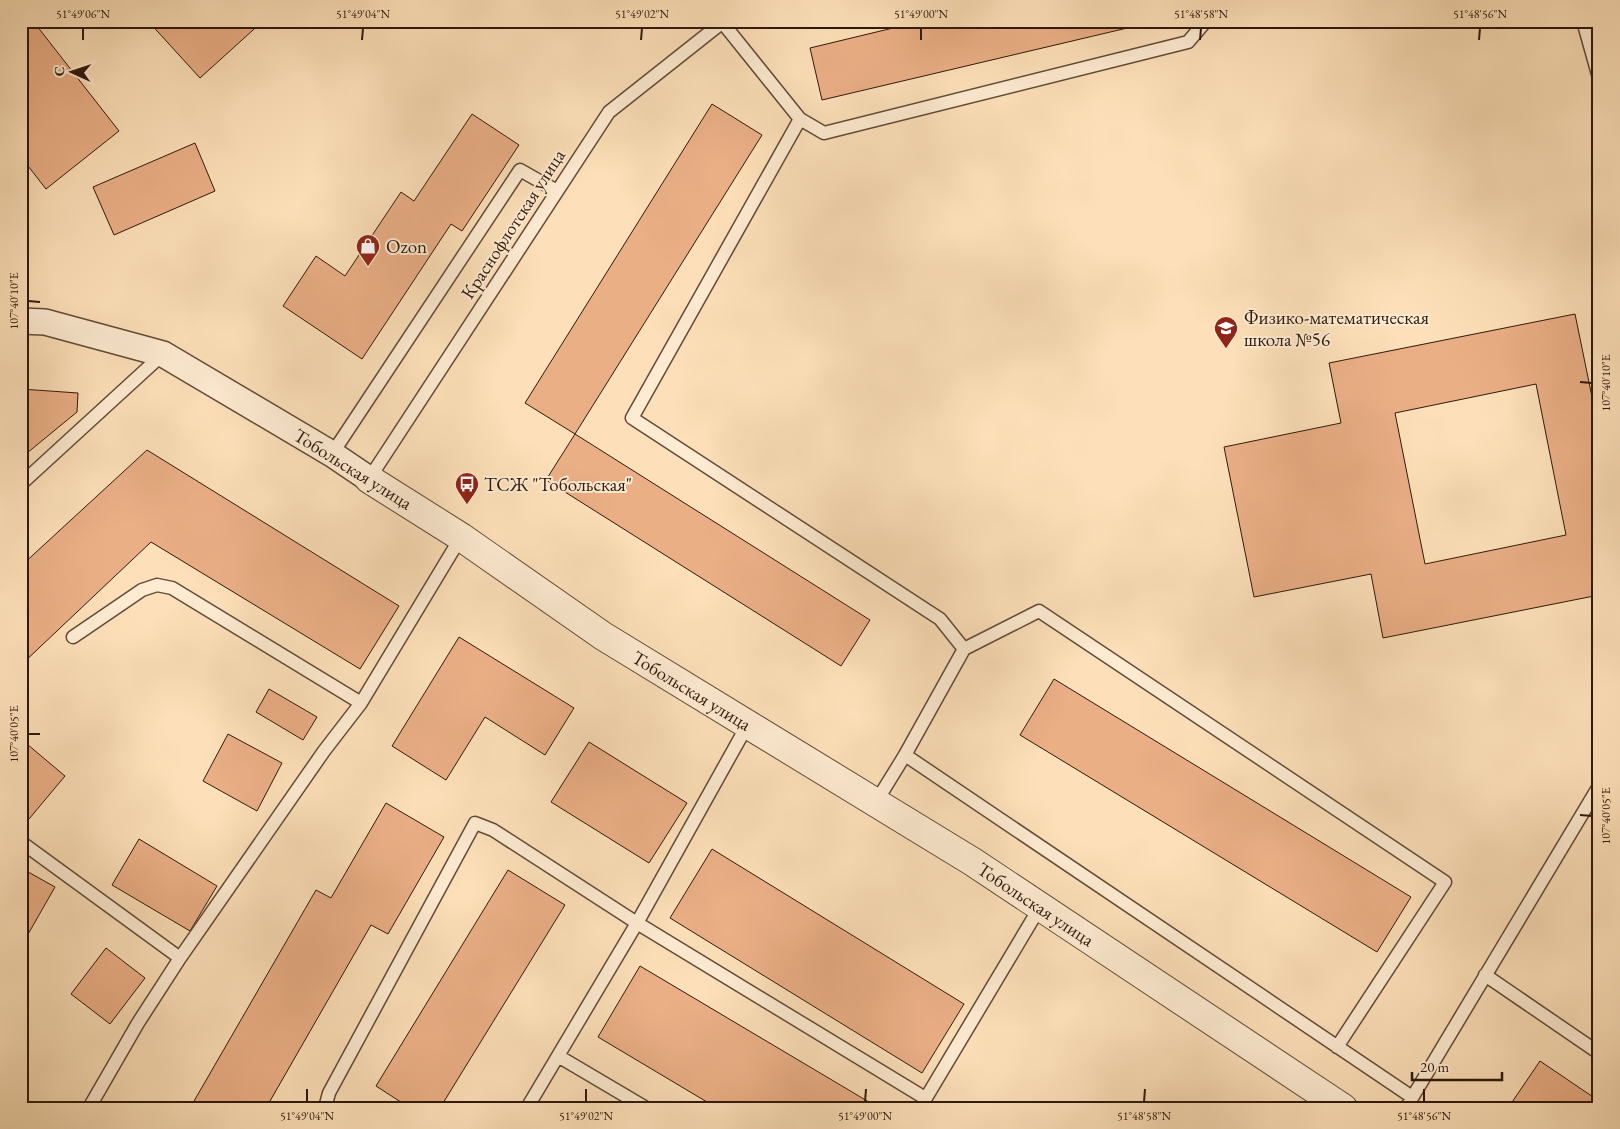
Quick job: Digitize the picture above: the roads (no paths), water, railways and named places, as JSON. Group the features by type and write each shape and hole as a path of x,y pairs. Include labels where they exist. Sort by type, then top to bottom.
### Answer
{"street":[{"name":"Тобольская улица","path":"21,321 45,322 163,354 332,454 461,538 603,636 973,862 1343,1108"}],"lane":[{"path":"723,22 800,119 824,133 1188,42 1206,21"},
{"path":"1583,21 1599,78"},
{"name":"Краснофлотская улица","path":"369,479 609,112 723,22"},
{"path":"800,119 632,418 940,619 964,649"},
{"path":"332,454 520,170 557,191"},
{"path":"21,484 163,354"},
{"path":"89,1108 138,1024 180,958 324,751 361,703 461,538"},
{"path":"73,637 142,590 156,585 172,588 361,703"},
{"path":"876,802 905,755 964,649 1039,611 1445,882 1337,1047"},
{"path":"527,1108 636,923 748,724"},
{"path":"905,755 1337,1047 1409,1102 1599,786"},
{"path":"325,1108 329,1093 475,823 493,830 636,923 923,1103 1040,907"},
{"path":"21,842 180,958"},
{"path":"1485,975 1599,1053"},
{"path":"558,1056 646,1108"}],"place":[{"name":"Ozon","path":"368,267"},
{"name":"Физико-математическая школа №56","path":"1226,349"},
{"name":"ТСЖ \"Тобольская\"","path":"467,505"}]}
